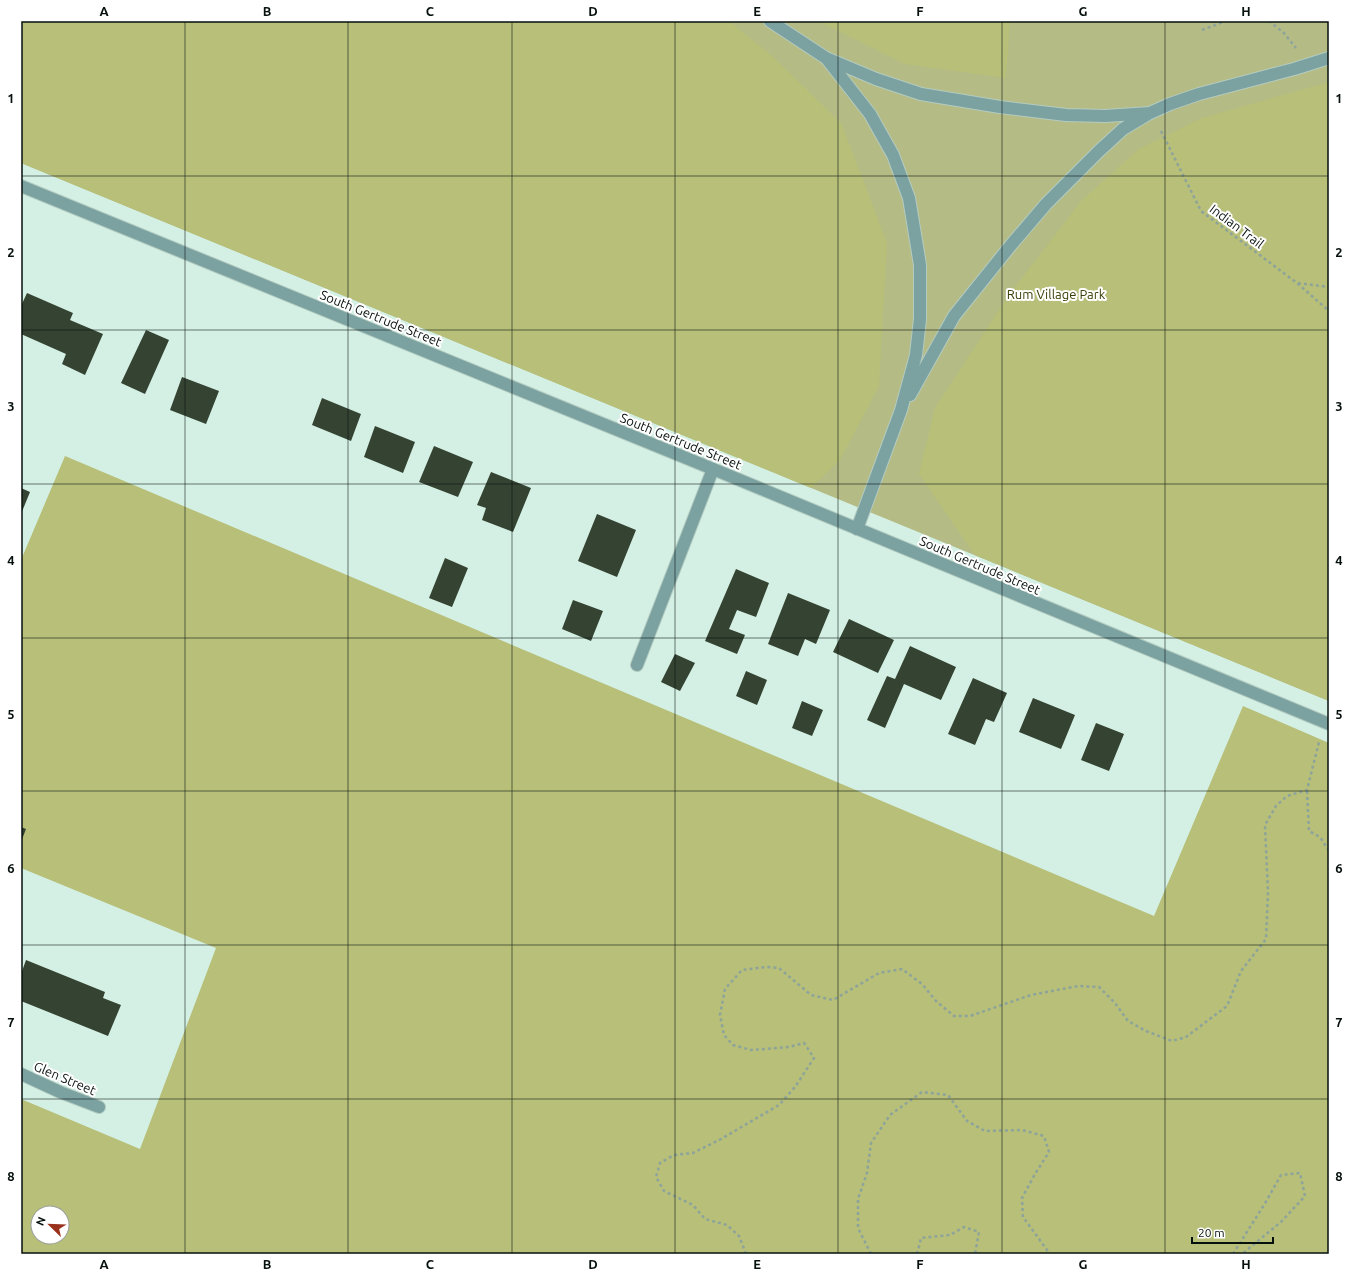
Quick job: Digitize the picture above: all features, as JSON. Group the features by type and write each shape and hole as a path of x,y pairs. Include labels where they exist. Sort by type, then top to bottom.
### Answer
{"street":[{"path":"770,21 826,58 876,79 929,96 1000,108 1066,115 1105,116 1150,113"},
{"path":"826,58 870,114 893,155 909,198 920,265 920,320 916,355 902,410 857,529"},
{"path":"902,410 954,316 1046,204 1099,151 1124,129 1150,113 1170,104 1199,94 1294,69 1329,58"},
{"name":"South Gertrude Street","path":"21,186 713,469 1327,723"},
{"path":"637,664 713,469"},
{"name":"Glen Street","path":"21,1074 60,1092 99,1107"}],"path":[{"path":"1202,30 1226,21"},
{"path":"1269,21 1283,32 1310,64"},
{"name":"Indian Trail","path":"1150,113 1158,125 1201,211 1297,283 1329,311"},
{"path":"1297,283 1329,287"},
{"path":"1327,723 1307,790 1309,831 1320,837 1329,851"},
{"path":"746,1254 739,1236 726,1224 706,1219 693,1205 664,1191 656,1177 660,1163 674,1155 693,1152 733,1132 779,1105 794,1087 814,1058 804,1043 789,1047 751,1050 733,1045 724,1035 720,1015 725,989 742,970 766,967 779,968 811,996 833,1000 879,973 902,969 922,984 936,1001 954,1016 970,1016 1031,995 1078,986 1099,988 1115,1003 1128,1021 1146,1031 1172,1041 1186,1037 1227,1006 1241,971 1266,940 1268,893 1265,825 1276,806 1287,796 1307,790"},
{"path":"870,1254 858,1228 858,1199 867,1173 871,1143 890,1115 922,1092 948,1095 967,1121 985,1131 1022,1130 1044,1136 1049,1152 1022,1198 1023,1217 1050,1254"},
{"path":"1233,1254 1281,1175 1300,1173 1305,1196 1280,1222 1242,1254"},
{"path":"917,1254 921,1238 950,1235 964,1227 979,1232 975,1254"}],"green space":[{"name":"Rum Village Park","path":"21,21 1329,21 1329,701 21,163"},
{"path":"21,21 729,21 772,56 841,123 887,243 879,386 840,460 811,488 21,163"},
{"path":"818,21 1010,21 1006,78 905,64"},
{"path":"1329,82 1329,701 975,555 919,474 935,408 1008,296 1082,200 1139,149 1202,118"},
{"path":"65,456 1154,916 1243,706 1329,743 1329,1254 21,1254 21,1099 140,1149 216,948 21,868 21,560"}],"building":[{"path":"27,293 73,313 70,320 103,334 85,375 62,364 66,354 21,334 21,306"},
{"path":"146,330 169,340 145,394 121,383"},
{"path":"182,377 219,391 206,424 170,410"},
{"path":"322,398 361,414 351,441 312,425"},
{"path":"375,426 415,442 403,473 364,457"},
{"path":"434,446 473,462 458,497 419,482"},
{"path":"491,472 531,488 513,532 482,520 486,508 477,505"},
{"path":"21,488 30,492 21,514"},
{"path":"597,514 636,530 617,577 578,561"},
{"path":"445,558 468,568 452,607 429,598"},
{"path":"736,569 769,583 756,617 737,610 729,629 745,635 737,654 705,641"},
{"path":"788,593 830,610 816,644 805,639 798,656 768,644"},
{"path":"573,600 603,611 591,641 562,629"},
{"path":"849,619 894,640 878,673 833,652"},
{"path":"910,646 956,667 941,700 904,684 885,728 867,720 887,676 895,679"},
{"path":"675,654 695,663 680,691 661,682"},
{"path":"746,671 767,680 757,705 736,696"},
{"path":"973,678 1007,693 994,722 986,719 975,745 948,734"},
{"path":"1033,698 1075,715 1061,749 1019,732"},
{"path":"802,701 823,710 812,736 792,728"},
{"path":"1096,723 1124,734 1109,771 1081,760"},
{"path":"21,827 26,829 21,842"},
{"path":"26,960 105,992 103,998 121,1005 108,1036 21,1001 21,974"}]}
